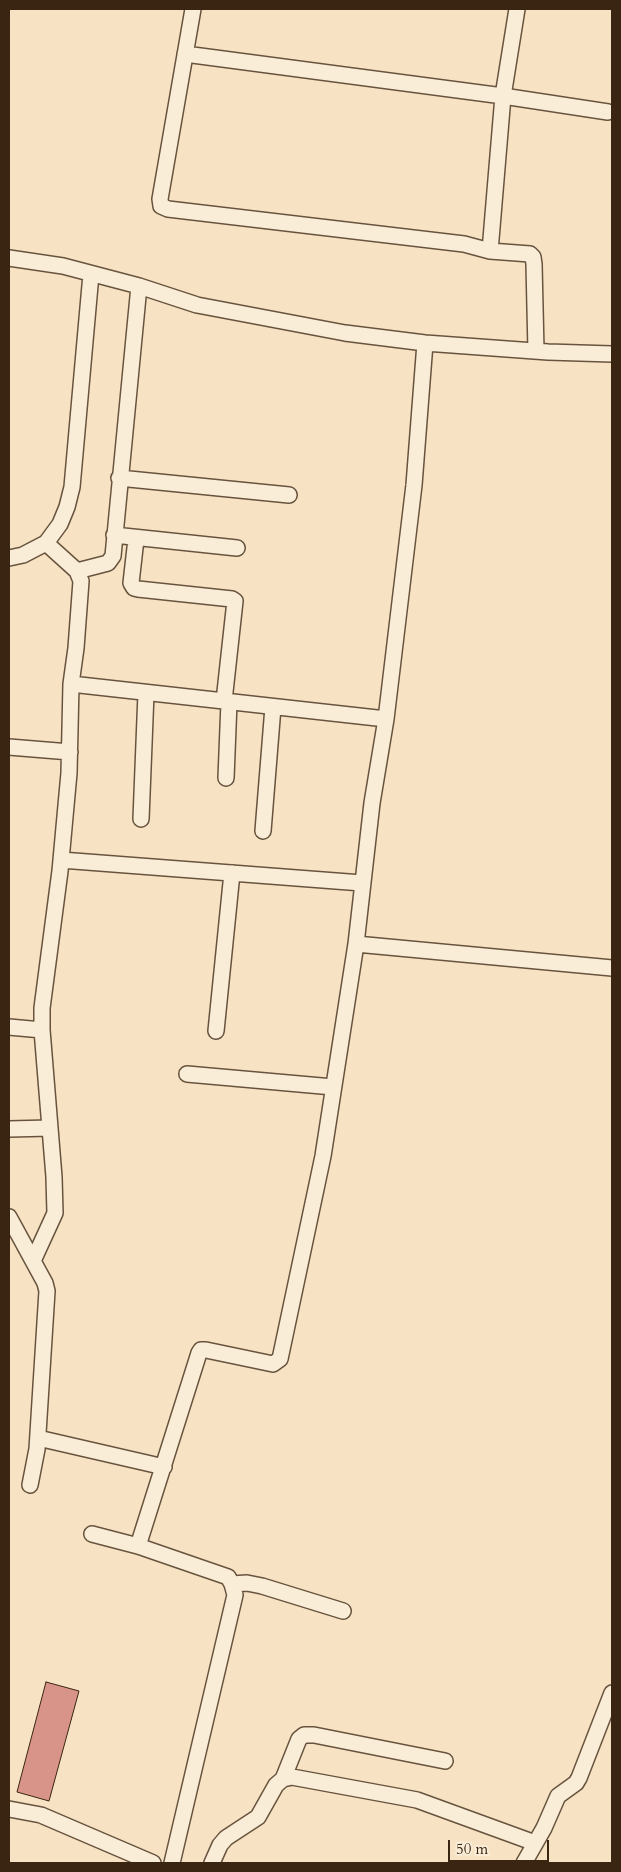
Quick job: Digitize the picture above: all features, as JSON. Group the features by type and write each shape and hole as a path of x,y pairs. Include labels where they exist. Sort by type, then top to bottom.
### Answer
{"street":[{"path":"193,9 160,199 161,206 168,209 464,244 490,251 526,253 533,257 536,351"},
{"path":"490,251 503,96 517,9"},
{"path":"185,54 503,96 608,112"},
{"path":"9,258 63,266 139,286 197,305 345,333 425,344 612,354"},
{"path":"9,558 23,555 46,543 60,524 72,487 91,274"},
{"path":"77,570 108,563 112,556 139,286"},
{"path":"138,1546 201,1350 273,1364 280,1360 323,1156 356,944 372,803 386,719 414,485 425,344"},
{"path":"119,478 289,495"},
{"path":"114,536 237,548"},
{"path":"136,538 131,583 134,588 232,599 235,601 226,702 226,778"},
{"path":"33,1261 55,1213 42,1008 61,860 69,773 71,684 81,581 77,570 46,543"},
{"path":"71,684 386,719"},
{"path":"141,819 146,693"},
{"path":"264,831 273,707"},
{"path":"9,747 70,752"},
{"path":"61,860 362,884"},
{"path":"216,1031 232,873"},
{"path":"356,944 612,968"},
{"path":"9,1027 42,1030"},
{"path":"187,1074 334,1087"},
{"path":"9,1129 50,1128"},
{"path":"9,1217 47,1291 36,1461 30,1485"},
{"path":"38,1438 164,1467"},
{"path":"92,1534 138,1546 228,1577 235,1595 172,1863"},
{"path":"232,1584 262,1586 343,1611"},
{"path":"524,1863 536,1843 558,1796 576,1783 579,1778 612,1694"},
{"path":"212,1863 220,1845 226,1838 258,1817 276,1785 283,1779 299,1739 304,1735 314,1735 445,1761"},
{"path":"283,1779 292,1777 417,1800 536,1843"},
{"path":"9,1809 41,1815 153,1863"}],"building":[{"path":"46,1682 79,1691 49,1801 17,1792"}]}
